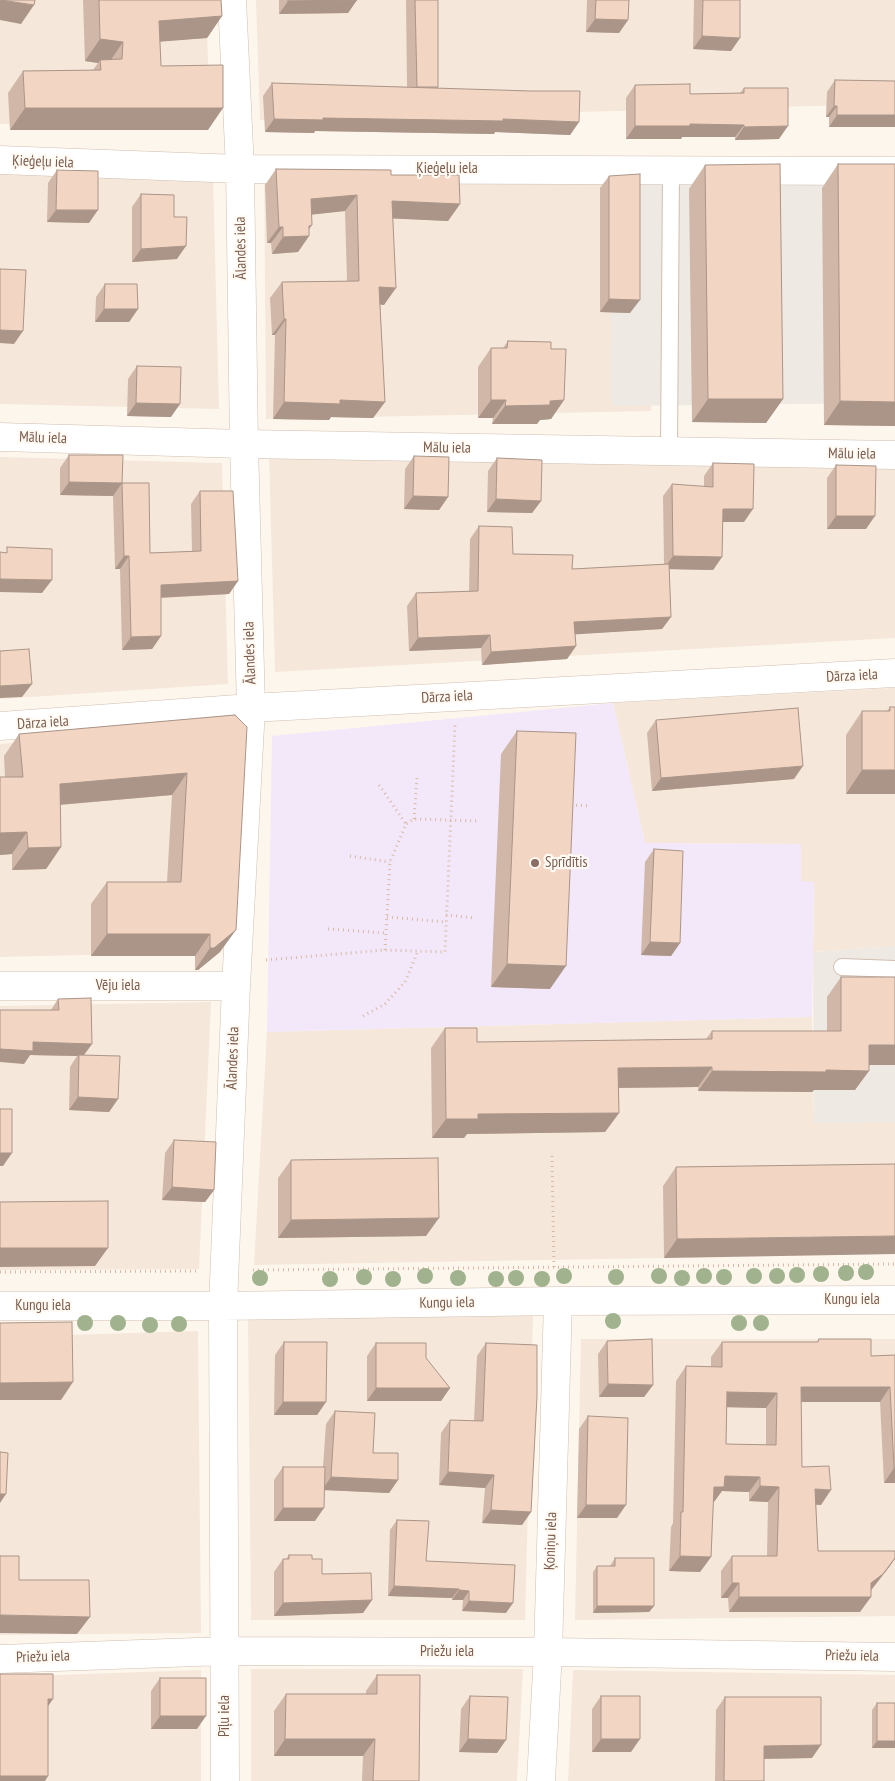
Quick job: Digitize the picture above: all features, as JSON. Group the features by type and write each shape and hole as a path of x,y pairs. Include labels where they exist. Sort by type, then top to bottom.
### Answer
{"street":[{"name":"Ālandes iela","path":"223,1306 237,974 251,708 244,444 240,169 232,0"},
{"name":"Ķieģeļu iela","path":"0,160 240,169 895,171"},
{"name":"Mālu iela","path":"0,437 244,444 895,455"},
{"name":"Dārza iela","path":"0,726 251,708 895,673"},
{"name":"Vēju iela","path":"0,986 237,974"},
{"name":"Kungu iela","path":"0,1306 895,1300"},
{"name":"Ķoniņu iela","path":"541,1781 548,1652 558,1301"},
{"name":"Pīļu iela","path":"223,1306 225,1781"},
{"name":"Priežu iela","path":"0,1659 224,1651 548,1652 895,1657"}],"lane":[{"path":"669,452 671,170"},
{"path":"842,968 895,969"}],"path":[{"path":"237,974 385,950 444,952 456,697"},
{"path":"414,819 417,777"},
{"path":"379,785 406,824"},
{"path":"565,805 590,806"},
{"path":"385,950 390,862 406,824 414,819 480,820"},
{"path":"350,856 390,862"},
{"path":"446,914 475,918"},
{"path":"387,917 446,922"},
{"path":"328,929 386,933"},
{"path":"363,1016 385,1004 405,982 418,951"},
{"path":"552,1156 554,1267"},
{"path":"0,1272 895,1264"}],"shaded area":[{"path":"0,0 206,0 210,121 0,124"},
{"path":"256,0 895,0 895,104 260,120"},
{"path":"676,158 651,411 266,419 264,160"},
{"path":"0,172 213,175 219,409 0,404"},
{"path":"895,172 895,403 612,406 609,175"},
{"path":"269,455 895,469 895,638 275,672"},
{"path":"0,457 222,463 228,684 0,699"},
{"path":"895,688 895,946 813,952 814,883 801,881 801,844 645,843 613,703"},
{"name":"Sprīdītis","path":"613,703 645,843 801,844 801,881 814,882 812,1017 267,1032 272,736"},
{"path":"225,725 214,952 0,957 0,744"},
{"path":"895,946 895,1122 814,1123 813,952"},
{"path":"211,1002 199,1269 0,1270 0,1006"},
{"path":"812,1017 814,1122 895,1122 895,1254 254,1265 267,1032"},
{"path":"533,1314 525,1620 251,1620 248,1318"},
{"path":"198,1331 201,1633 0,1635 0,1337"},
{"path":"581,1339 895,1339 895,1616 575,1620"},
{"path":"251,1669 523,1669 517,1781 251,1781"},
{"path":"201,1670 201,1781 0,1781 0,1677"},
{"path":"573,1670 895,1675 895,1781 568,1781"}],"building":[{"path":"1,0 35,0 34,5"},
{"path":"99,0 221,0 222,16 159,21 161,66 223,65 223,108 25,108 23,71 101,70 100,60 122,59 123,42 100,39"},
{"path":"288,0 357,0 288,1"},
{"path":"415,0 438,0 438,87 417,87"},
{"path":"596,0 629,0 628,20 595,19"},
{"path":"703,0 740,0 740,38 702,36"},
{"path":"835,80 895,81 895,115 837,115 837,106 834,106"},
{"path":"272,83 580,91 579,122 503,119 503,121 274,119"},
{"path":"690,84 690,94 744,93 744,88 788,88 788,126 744,127 744,125 690,124 690,126 635,126 635,85"},
{"path":"780,164 783,399 708,399 705,165"},
{"path":"838,164 895,164 895,402 840,401"},
{"path":"276,169 391,170 391,175 459,175 460,204 392,201 396,288 379,287 385,402 340,400 340,404 284,402 286,319 284,319 282,282 359,281 357,195 311,199 312,225 309,226 309,236 283,237 283,227 279,227"},
{"path":"57,170 98,171 98,210 56,210"},
{"path":"640,174 640,300 609,299 609,176"},
{"path":"141,194 174,195 174,217 187,217 186,246 141,249"},
{"path":"0,269 26,270 23,331 0,330"},
{"path":"105,284 137,284 138,309 104,309"},
{"path":"508,341 551,342 551,349 566,349 564,400 550,401 550,405 505,406 506,400 491,400 491,348 507,348"},
{"path":"137,366 181,367 180,404 136,403"},
{"path":"69,455 123,455 122,483 69,482"},
{"path":"414,456 449,457 448,497 413,496"},
{"path":"497,458 542,460 541,501 496,499"},
{"path":"713,463 754,464 753,509 723,509 722,557 673,556 672,484 713,487"},
{"path":"836,465 876,466 875,516 836,516"},
{"path":"122,483 149,483 150,553 201,551 200,491 233,491 238,581 161,585 161,636 131,637 129,556 124,556"},
{"path":"479,526 512,527 513,554 573,555 572,569 669,564 671,617 574,622 576,646 491,652 490,635 418,638 416,593 478,591"},
{"path":"7,547 52,549 52,580 0,579 0,552 7,553"},
{"path":"29,649 32,684 0,686 0,651"},
{"path":"890,707 895,707 895,770 862,770 862,711 890,711"},
{"path":"798,708 803,766 661,778 656,720"},
{"path":"235,715 247,727 236,930 214,948 210,948 210,934 107,934 107,882 181,882 187,773 60,784 61,847 28,848 27,832 0,833 0,777 23,777 19,734"},
{"path":"517,731 576,733 566,966 507,964"},
{"path":"654,849 683,851 680,943 650,942"},
{"path":"841,977 895,977 895,1045 869,1045 869,1071 712,1071 712,1067 618,1068 619,1113 478,1114 478,1119 446,1119 445,1028 477,1028 477,1042 712,1039 712,1031 841,1031"},
{"path":"91,998 92,1044 33,1042 33,1051 0,1049 0,1010 59,1010 58,999"},
{"path":"79,1055 120,1056 118,1099 78,1097"},
{"path":"0,1109 12,1109 12,1153 0,1153"},
{"path":"174,1140 216,1142 214,1190 172,1187"},
{"path":"438,1158 439,1218 291,1220 291,1160"},
{"path":"895,1164 895,1236 677,1239 676,1167"},
{"path":"108,1201 108,1248 0,1248 0,1202"},
{"path":"72,1322 73,1382 0,1383 0,1323"},
{"path":"652,1339 653,1385 608,1384 607,1341"},
{"path":"819,1339 871,1339 871,1356 895,1355 895,1468 890,1387 801,1387 802,1467 829,1466 831,1490 815,1489 818,1551 895,1551 895,1558 883,1574 871,1583 871,1597 739,1597 739,1583 732,1583 732,1556 777,1556 779,1487 760,1486 760,1477 725,1476 724,1487 714,1487 711,1557 680,1556 681,1512 683,1512 686,1366 722,1367 722,1342 818,1342","holes":["727,1392 777,1393 776,1445 726,1444"]},
{"path":"284,1342 327,1342 326,1402 283,1402"},
{"path":"376,1343 426,1343 426,1358 450,1388 376,1388"},
{"path":"486,1343 537,1345 537,1396 531,1512 491,1510 494,1475 448,1472 450,1420 483,1421"},
{"path":"335,1411 375,1413 373,1453 398,1453 398,1480 331,1477"},
{"path":"588,1416 628,1418 626,1505 586,1505"},
{"path":"0,1452 8,1453 6,1494 0,1494"},
{"path":"283,1467 325,1467 324,1508 283,1508"},
{"path":"397,1520 429,1521 426,1561 515,1565 513,1603 469,1601 469,1591 459,1589 394,1586"},
{"path":"289,1555 312,1555 312,1559 322,1559 322,1574 371,1573 372,1600 283,1603 283,1559 289,1559"},
{"path":"0,1556 19,1556 19,1580 89,1580 90,1617 0,1615"},
{"path":"615,1558 654,1558 654,1606 597,1606 597,1566 615,1566"},
{"path":"0,1674 53,1674 53,1699 48,1699 48,1776 0,1776"},
{"path":"377,1675 420,1675 419,1781 373,1781 375,1739 285,1739 286,1694 377,1694"},
{"path":"160,1678 206,1678 206,1716 160,1716"},
{"path":"470,1696 508,1697 506,1740 468,1739"},
{"path":"601,1696 640,1696 640,1739 601,1739"},
{"path":"725,1697 821,1697 821,1745 764,1746 764,1781 724,1781"},
{"path":"877,1703 895,1703 895,1741 877,1741"}],"place":[{"name":"Sprīdītis","path":"535,863"}]}
